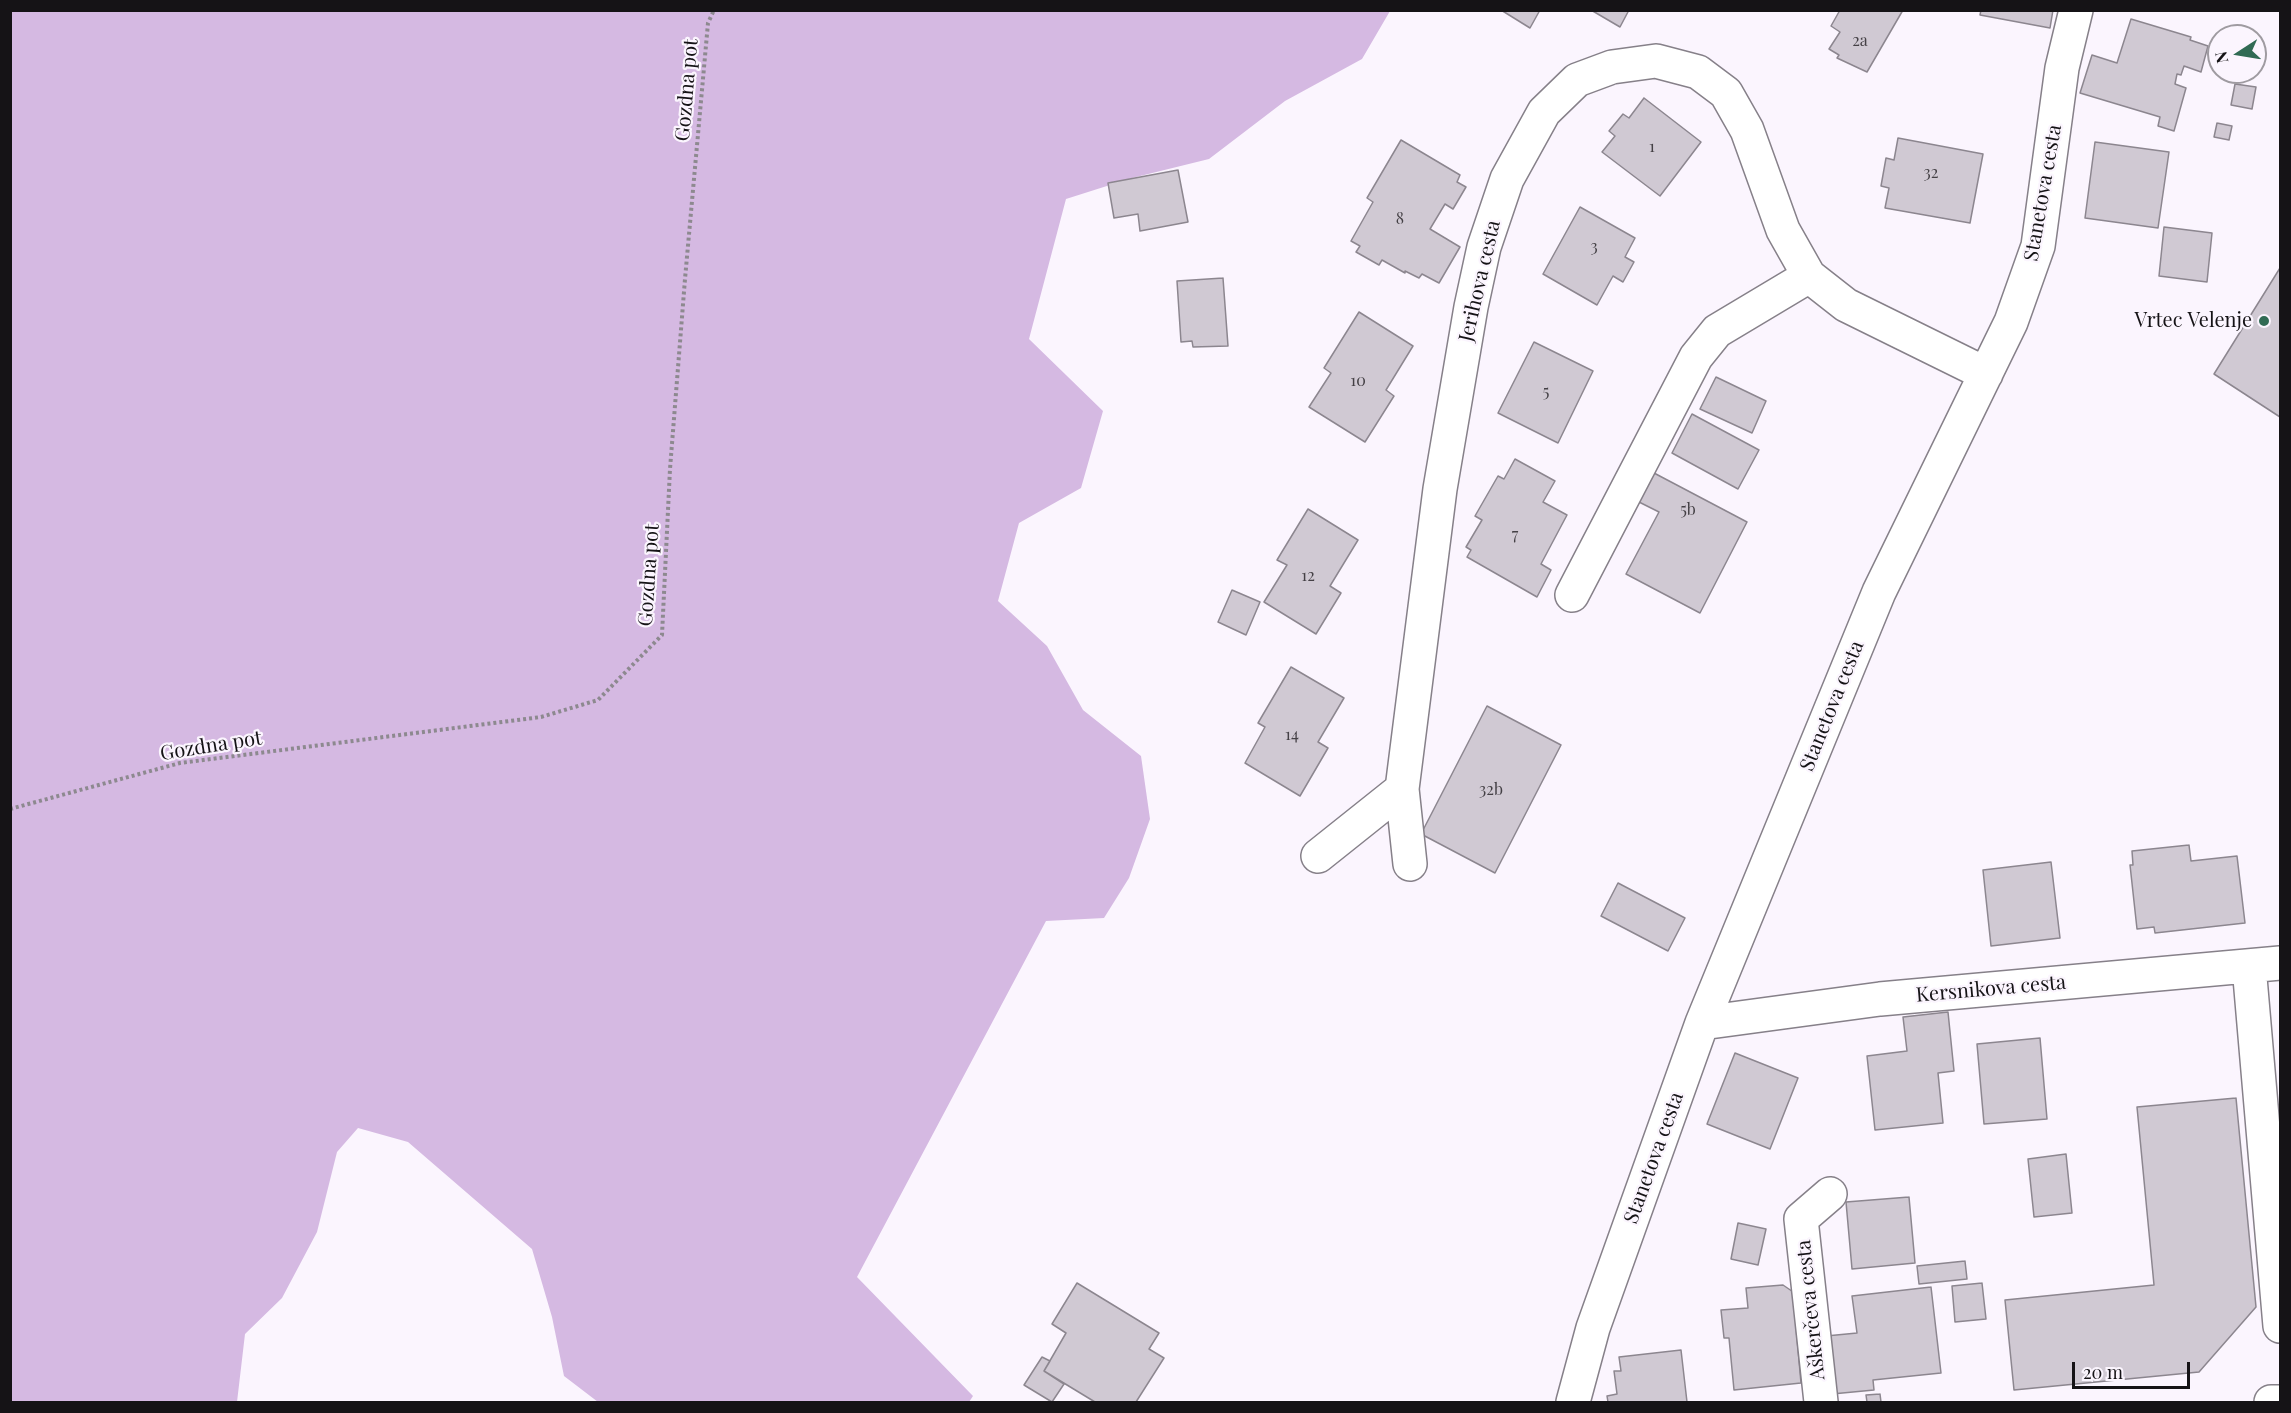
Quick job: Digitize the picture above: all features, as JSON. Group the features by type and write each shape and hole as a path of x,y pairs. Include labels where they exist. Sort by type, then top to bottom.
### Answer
{"street":[{"name":"Stanetova cesta","path":"1573,1402 1593,1328 1702,1023 1879,592 2011,322 2038,246 2062,68 2076,10"},
{"name":"Jerihova cesta","path":"1410,864 1402,789 1440,489 1471,307 1484,247 1507,179 1544,112 1577,80 1612,67 1656,61 1698,72 1726,93 1748,130 1784,230 1809,276 1846,305 1986,374"},
{"path":"1572,595 1696,357 1717,331 1809,276"},
{"path":"1318,856 1402,789"},
{"path":"2265,964 2258,1080 2280,1326"},
{"name":"Kersnikova cesta","path":"1702,1023 1880,999 2265,964"},
{"name":"Aškerčeva cesta","path":"1821,1402 1801,1219 1830,1194"},
{"path":"2271,1402 2280,1401"}],"path":[{"name":"Gozdna pot","path":"10,809 180,763 541,717 598,700 662,635 670,469 684,291 708,23 714,10"}],"shaded area":[{"path":"10,11 1390,11 1362,59 1285,101 1209,159 1132,178 1066,199 1029,339 1103,411 1081,488 1019,523 998,601 1047,646 1083,710 1141,756 1150,819 1129,878 1104,918 1046,921 857,1277 973,1396 969,1402 598,1402 564,1376 552,1317 532,1249 408,1142 358,1128 337,1152 317,1232 282,1298 245,1334 237,1402 11,1402"}],"building":[{"path":"1501,10 1540,10 1530,28"},
{"path":"1591,10 1629,10 1620,27"},
{"path":"1840,10 1903,10 1867,72 1837,58 1839,55 1829,49 1840,32 1831,26"},
{"path":"1981,10 2053,10 2050,28 1980,15"},
{"path":"2131,19 2191,37 2190,40 2207,46 2201,72 2184,66 2181,75 2177,74 2175,84 2186,88 2174,131 2158,126 2160,117 2080,93 2092,55 2117,63"},
{"path":"2235,84 2256,87 2252,109 2231,105"},
{"path":"1644,98 1701,142 1660,196 1602,152 1615,136 1609,131 1623,114 1629,118"},
{"path":"2217,123 2232,126 2229,140 2214,137"},
{"path":"1898,138 1983,154 1970,223 1885,208 1889,188 1881,186 1886,158 1894,160"},
{"path":"1401,140 1460,175 1457,182 1466,187 1453,209 1445,204 1430,229 1460,247 1439,283 1422,274 1419,278 1405,271 1405,273 1382,260 1379,265 1356,252 1360,246 1351,241 1373,202 1367,198"},
{"path":"2095,142 2169,152 2158,228 2085,218"},
{"path":"1178,170 1188,222 1140,231 1138,214 1114,218 1108,183"},
{"path":"1580,207 1635,238 1625,257 1634,262 1623,282 1613,276 1597,305 1543,274"},
{"path":"2164,227 2212,233 2207,282 2159,276"},
{"name":"Vrtec Velenje","path":"2280,268 2280,417 2214,374"},
{"path":"1223,278 1228,346 1193,347 1192,341 1181,342 1177,281"},
{"path":"1359,312 1413,346 1386,390 1394,396 1365,442 1309,407 1331,373 1324,368"},
{"path":"1534,342 1593,371 1558,443 1498,413"},
{"path":"1716,377 1766,401 1752,433 1700,409"},
{"path":"1692,414 1759,450 1738,489 1672,453"},
{"path":"1515,459 1555,481 1543,502 1567,515 1541,564 1551,570 1537,597 1467,557 1471,550 1466,547 1482,520 1475,516 1498,476 1504,479"},
{"path":"1654,473 1747,522 1700,613 1626,574 1659,512 1639,502"},
{"path":"1308,509 1358,540 1330,586 1341,593 1316,634 1264,602 1287,565 1277,560"},
{"path":"1232,590 1260,602 1246,635 1218,622"},
{"path":"1291,667 1344,698 1318,742 1328,748 1300,796 1245,763 1265,727 1258,723"},
{"path":"1487,706 1561,745 1495,873 1421,834"},
{"path":"2189,845 2191,861 2237,856 2245,923 2155,933 2154,927 2137,929 2130,865 2133,865 2132,851"},
{"path":"2051,862 2060,938 1991,946 1983,870"},
{"path":"1618,883 1685,918 1668,951 1601,916"},
{"path":"1948,1012 1954,1071 1938,1073 1943,1123 1875,1130 1867,1056 1907,1051 1903,1017"},
{"path":"2040,1038 2047,1119 1984,1124 1977,1044"},
{"path":"1735,1053 1798,1078 1770,1149 1707,1124"},
{"path":"2236,1098 2256,1307 2199,1372 2014,1390 2005,1300 2154,1285 2137,1107"},
{"path":"2066,1154 2072,1213 2034,1217 2028,1159"},
{"path":"1909,1197 1915,1263 1852,1269 1846,1202"},
{"path":"1738,1223 1766,1229 1758,1265 1731,1259"},
{"path":"1965,1261 1967,1279 1919,1284 1917,1266"},
{"path":"1077,1283 1159,1333 1149,1349 1164,1358 1136,1402 1095,1402 1044,1371 1066,1333 1052,1324"},
{"path":"1982,1283 1986,1319 1955,1322 1952,1286"},
{"path":"1783,1285 1802,1298 1804,1326 1796,1327 1801,1383 1734,1390 1729,1338 1724,1338 1721,1310 1748,1308 1746,1288"},
{"path":"1931,1287 1941,1373 1873,1380 1874,1390 1832,1394 1826,1336 1857,1333 1852,1296"},
{"path":"1681,1350 1687,1402 1608,1402 1607,1396 1617,1394 1614,1371 1621,1371 1619,1357"},
{"path":"1042,1357 1050,1361 1044,1371 1064,1384 1052,1402 1024,1385"},
{"path":"1880,1394 1881,1402 1867,1402 1866,1395"}],"place":[{"name":"Vrtec Velenje","path":"2264,321"}]}
